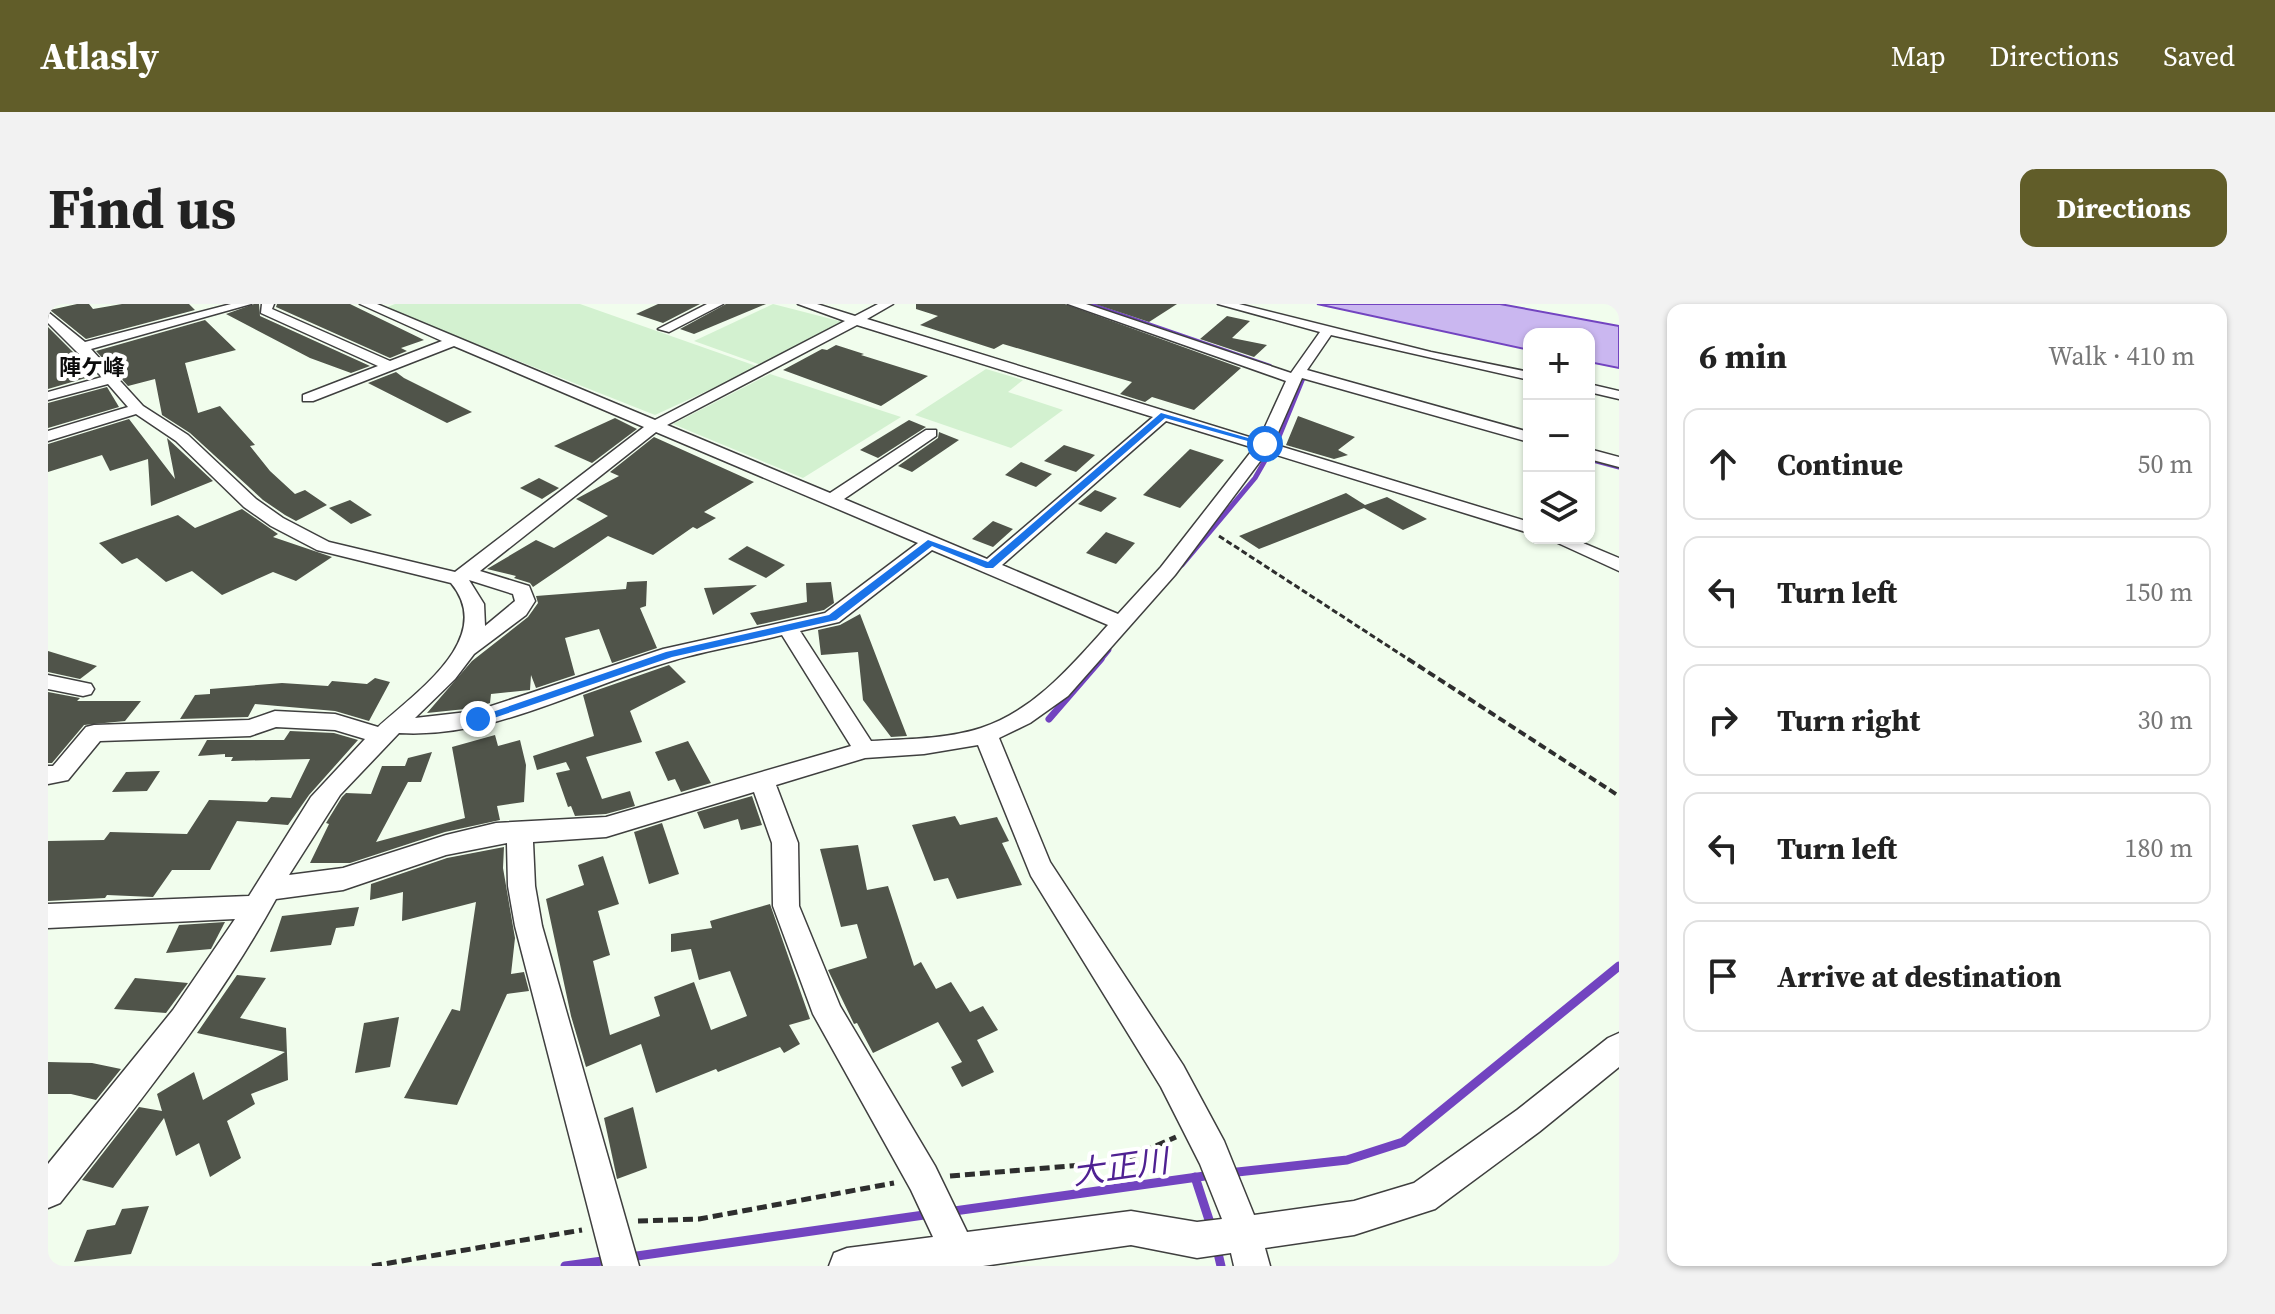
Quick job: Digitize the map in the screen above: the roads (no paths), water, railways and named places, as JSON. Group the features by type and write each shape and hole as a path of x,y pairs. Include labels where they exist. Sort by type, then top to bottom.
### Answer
{"street":[{"path":"82,347 245,304"},
{"path":"268,304 265,310 389,366"},
{"path":"366,304 1120,622"},
{"path":"664,329 717,304"},
{"path":"804,304 1523,526"},
{"path":"463,576 653,427 887,304"},
{"path":"1074,304 1296,375 1523,435"},
{"path":"1224,304 1431,356 1523,375"},
{"path":"48,316 82,347 133,403 182,438 250,503 293,532 323,546 522,590 525,601 519,611 466,650"},
{"path":"48,916 262,898 343,879 446,845 496,833 606,827 865,750 924,746 986,735 1022,717 1060,691 1168,571 1265,444 1296,375 1328,330"},
{"path":"308,398 454,341"},
{"path":"48,396 111,379"},
{"path":"1595,389 1619,395"},
{"path":"48,422 133,403"},
{"path":"48,436 133,403"},
{"path":"990,566 1164,415"},
{"path":"831,500 931,433"},
{"path":"1595,456 1619,462"},
{"path":"48,775 60,774 94,733 250,728 275,719 335,722 388,730 478,719 670,654 832,618 931,542"},
{"path":"1570,544 1619,565"},
{"path":"48,1191 172,1039 228,956 321,802 388,730 450,671 466,650 475,630 477,608 463,576"},
{"path":"789,630 865,750"},
{"path":"48,682 83,689"},
{"path":"986,735 1017,816 1050,886 1109,974 1199,1127 1249,1250"},
{"path":"762,781 785,843 786,906 828,1014 923,1178 962,1257"},
{"path":"521,832 519,858 522,896 621,1266"},
{"path":"847,1266 962,1257 1131,1228 1249,1250 1423,1197 1528,1121 1619,1048"}],"waterway":[{"path":"1090,304 1270,366"},
{"path":"1266,459 1279,438 1304,377"},
{"path":"1182,565 1255,478 1267,457"},
{"path":"1595,461 1619,467"},
{"path":"1100,661 1109,650"},
{"path":"1049,719 1101,659"},
{"name":"大正川","path":"1228,1173 1347,1160 1403,1142 1619,966"},
{"name":"大正川","path":"1195,1177 1212,1175"},
{"name":"大正川","path":"947,1212 1195,1177"},
{"path":"1195,1177 1212,1229"},
{"name":"大正川","path":"630,1257 931,1214"},
{"path":"1217,1249 1221,1266"},
{"name":"大正川","path":"565,1266 610,1260"}],"district":[{"name":"陣ケ峰","path":"92,367"}]}
